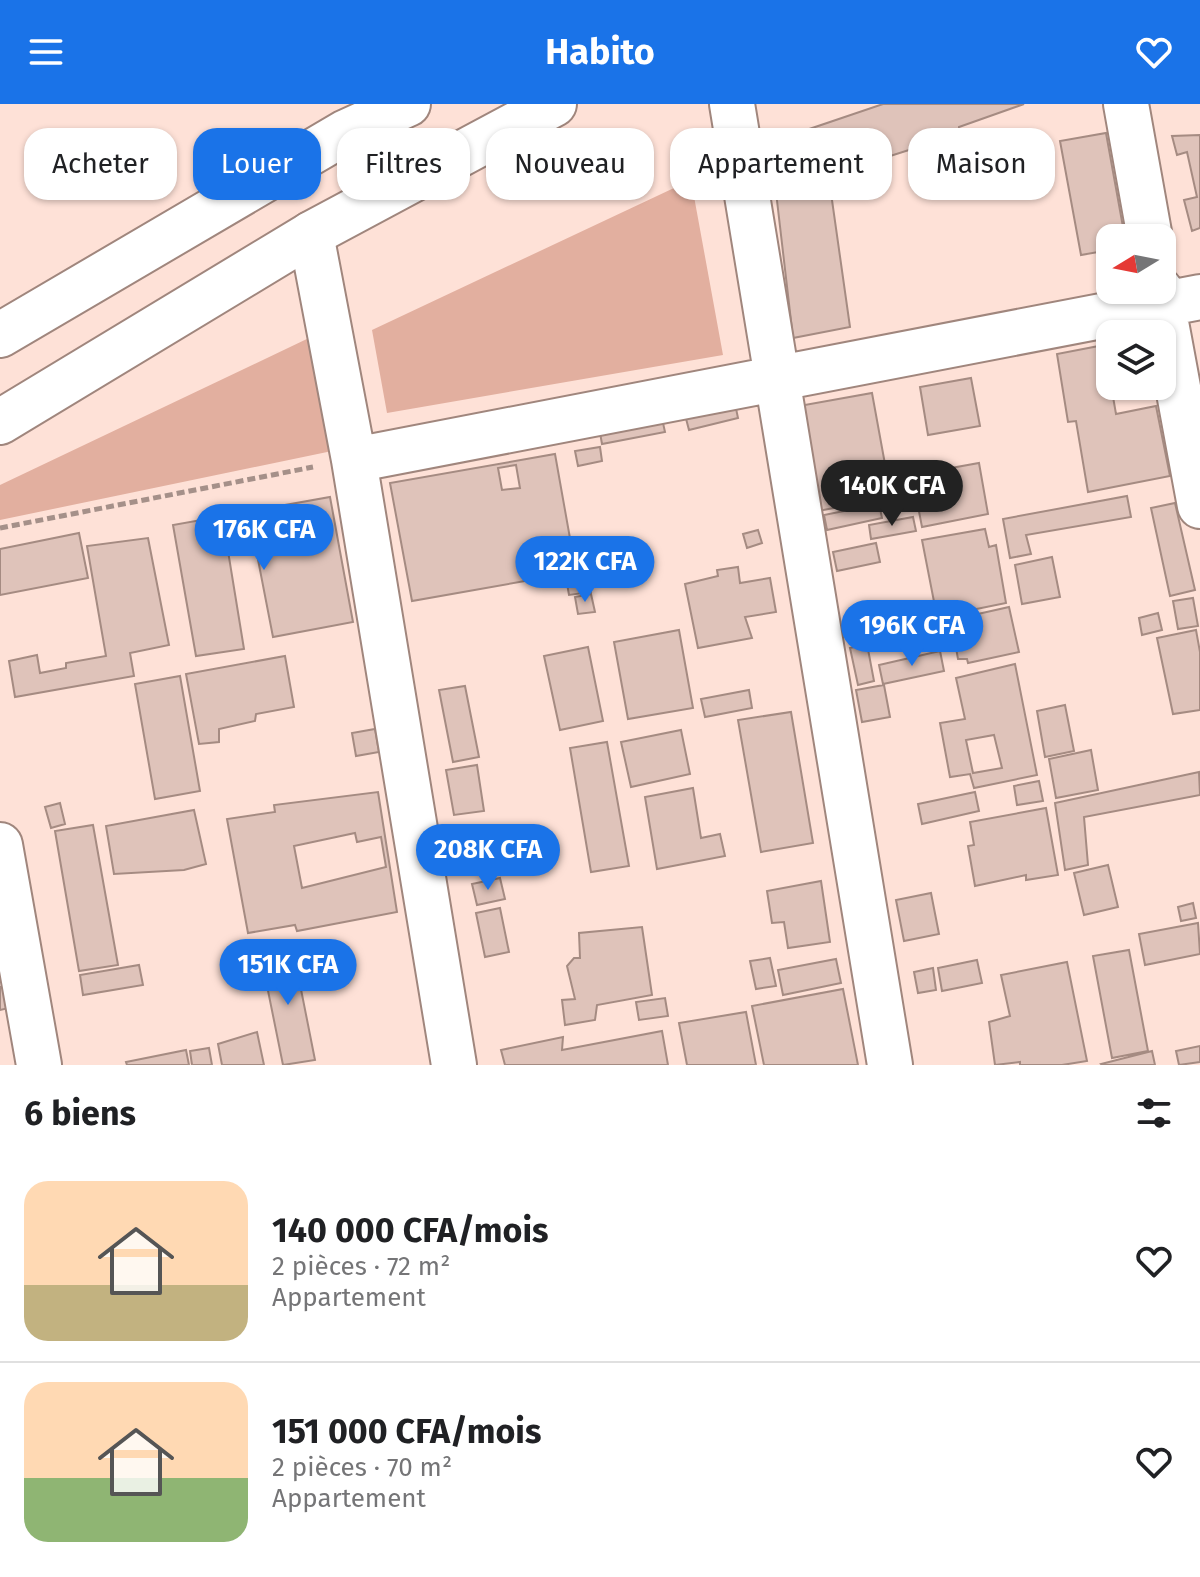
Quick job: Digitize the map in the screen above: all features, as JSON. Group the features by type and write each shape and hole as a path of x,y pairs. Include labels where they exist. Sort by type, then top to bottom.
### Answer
{"main road":[{"path":"0,335 344,118 408,104"},
{"path":"0,422 311,234 554,104"},
{"path":"732,104 890,1065"},
{"path":"1126,104 1147,224"},
{"path":"311,234 354,460 454,1065"},
{"path":"354,460 778,379 1140,304"},
{"path":"1175,304 1200,506"},
{"path":"0,845 39,1065"}],"path":[{"path":"0,528 354,460"}],"shaded area":[{"path":"670,190 670,200 695,200 723,355 387,413 372,330"},
{"path":"311,337 332,451 0,520 0,485"}],"building":[{"path":"883,104 1024,104 959,128 908,128 908,150 892,155 892,128 812,128"},
{"path":"1106,133 1122,224 1096,224 1096,252 1081,255 1060,141"},
{"path":"1200,135 1200,228 1192,231 1184,200 1197,197 1187,152 1177,155 1172,136"},
{"path":"777,200 832,200 850,327 793,338"},
{"path":"1096,347 1096,400 1114,400 1116,414 1156,406 1170,476 1088,492 1076,421 1068,422 1057,354"},
{"path":"971,378 980,426 928,435 920,387"},
{"path":"872,393 891,497 818,511 799,406"},
{"path":"734,399 738,418 689,430 684,411"},
{"path":"661,414 665,432 602,444 599,427"},
{"path":"600,447 602,461 578,466 575,451"},
{"path":"555,454 576,572 412,601 390,483","holes":["516,465 520,488 502,490 498,468"]},
{"path":"979,463 988,514 922,527 912,475","holes":["938,474 940,485 921,489 919,477"]},
{"path":"1127,496 1131,517 1026,535 1031,554 1010,558 1003,519"},
{"path":"330,497 353,622 273,637 254,539 227,545 244,649 196,656 173,525"},
{"path":"1175,503 1195,590 1170,596 1151,508"},
{"path":"879,504 882,518 827,530 824,515"},
{"path":"913,517 916,531 871,539 869,525"},
{"path":"985,529 989,547 996,545 1006,603 937,617 922,540"},
{"path":"758,530 762,543 747,548 743,534"},
{"path":"79,533 88,578 0,595 0,549"},
{"path":"148,538 169,645 130,653 134,676 15,697 9,661 37,655 40,673 66,668 66,663 106,656 87,546"},
{"path":"876,543 880,562 837,571 833,552"},
{"path":"1052,557 1060,597 1022,604 1015,565"},
{"path":"738,567 740,583 770,578 776,612 745,617 752,638 698,648 685,584 718,576 717,570"},
{"path":"588,575 591,592 569,595 566,578"},
{"path":"591,594 595,612 578,614 575,597"},
{"path":"1193,598 1198,626 1178,629 1173,601"},
{"path":"1009,607 1019,652 968,663 967,659 958,659 951,620"},
{"path":"1158,613 1162,630 1142,635 1139,618"},
{"path":"679,630 693,708 628,719 614,642"},
{"path":"1196,630 1200,652 1200,710 1173,714 1157,638"},
{"path":"867,644 874,681 858,685 850,648"},
{"path":"588,647 603,721 560,730 544,656"},
{"path":"940,651 944,671 883,684 879,665"},
{"path":"285,656 294,707 256,714 255,721 219,729 219,742 199,744 186,674"},
{"path":"1015,664 1037,775 974,788 970,774 950,777 940,723 965,719 956,678","holes":["994,735 1002,768 973,773 966,740"]},
{"path":"180,676 200,791 155,799 135,684"},
{"path":"884,685 890,717 862,722 856,690"},
{"path":"465,686 479,757 453,762 439,690"},
{"path":"749,690 752,708 705,717 701,699"},
{"path":"1065,705 1074,751 1045,757 1037,711"},
{"path":"791,712 813,843 761,852 738,720"},
{"path":"375,729 379,752 356,756 352,733"},
{"path":"681,730 690,774 631,787 621,742"},
{"path":"607,742 629,866 591,872 570,748"},
{"path":"1091,750 1098,790 1056,798 1049,759"},
{"path":"477,765 484,811 454,815 446,770"},
{"path":"1199,772 1200,795 1084,817 1088,865 1065,870 1055,803"},
{"path":"1039,781 1043,801 1017,805 1014,786"},
{"path":"693,788 701,838 720,834 725,856 657,869 645,797"},
{"path":"378,792 397,912 297,931 295,925 248,933 227,819 275,812 274,805","holes":["355,833 357,842 381,837 386,867 302,888 294,846"]},
{"path":"975,792 979,811 922,824 918,804"},
{"path":"60,803 65,824 51,828 45,807"},
{"path":"1046,808 1058,875 1026,880 1026,875 975,886 968,846 974,845 970,822"},
{"path":"194,810 206,864 184,870 114,874 106,826"},
{"path":"93,825 118,965 79,971 55,831"},
{"path":"499,843 502,861 469,868 465,849"},
{"path":"1108,865 1118,907 1084,915 1074,873"},
{"path":"500,878 505,899 477,905 472,884"},
{"path":"821,881 830,942 788,948 784,922 772,923 767,891"},
{"path":"931,893 939,934 904,941 896,900"},
{"path":"1193,903 1196,918 1181,921 1178,907"},
{"path":"500,908 509,952 485,957 476,913"},
{"path":"1198,923 1200,954 1145,965 1139,934"},
{"path":"642,927 652,995 597,1005 595,1020 565,1025 562,1000 575,999 567,966 574,958 580,958 579,933"},
{"path":"293,949 315,1060 283,1065 261,956"},
{"path":"1129,950 1148,1051 1112,1058 1093,956"},
{"path":"770,958 776,986 756,989 750,961"},
{"path":"836,959 841,983 783,995 778,970"},
{"path":"977,960 982,983 942,991 938,968"},
{"path":"1067,962 1087,1061 1062,1065 1020,1065 1020,1062 995,1065 989,1022 1010,1016 1001,975"},
{"path":"139,965 143,985 83,995 80,975"},
{"path":"933,968 936,990 918,993 914,972"},
{"path":"10,985 13,1007 0,1010 0,987"},
{"path":"843,989 858,1065 764,1065 752,1006"},
{"path":"665,998 668,1016 639,1020 636,1002"},
{"path":"746,1012 756,1065 687,1065 679,1023"},
{"path":"662,1031 668,1065 505,1065 501,1050 563,1037 562,1050"},
{"path":"257,1032 264,1065 222,1065 218,1044"},
{"path":"1200,1046 1200,1062 1179,1065 1176,1051"},
{"path":"209,1048 212,1065 192,1065 190,1051"},
{"path":"186,1050 189,1065 127,1065 126,1062"},
{"path":"1152,1051 1155,1065 1101,1064"}]}
